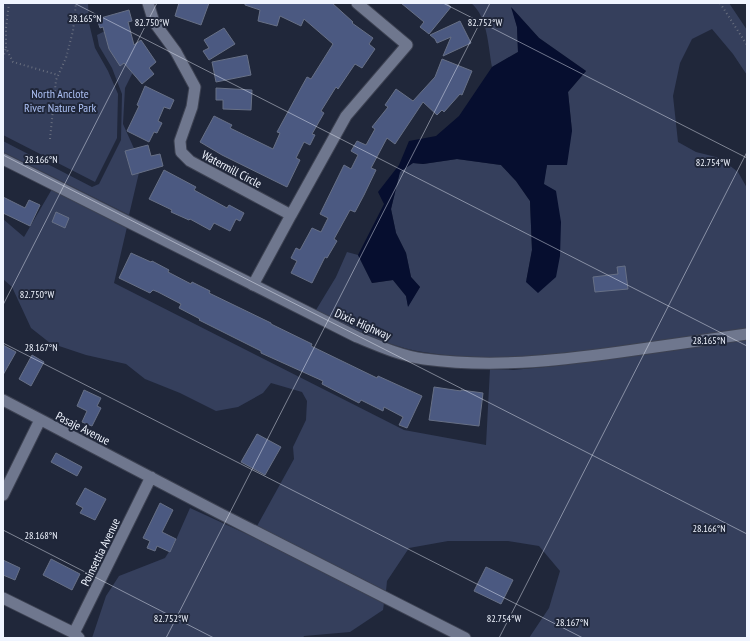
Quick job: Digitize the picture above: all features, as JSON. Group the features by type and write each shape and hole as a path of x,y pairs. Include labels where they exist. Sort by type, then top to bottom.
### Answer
{"street":[{"name":"Watermill Circle","path":"148,3 154,22 176,52 195,87 192,107 180,141 181,152 190,161 291,215"},
{"path":"253,285 346,116 407,45 357,3"},
{"name":"Dixie Highway","path":"3,159 357,337 387,349 423,359 469,363 520,363 556,360 747,334"},
{"name":"Pasaje Avenue","path":"3,400 465,638"},
{"path":"3,495 40,420"},
{"name":"Poinsettia Avenue","path":"77,636 152,477"},
{"path":"3,598 35,613 77,636"}],"path":[{"path":"3,58 6,48 6,28 9,3"},
{"path":"50,139 56,80 66,58 74,31 76,3"},
{"path":"720,3 747,44"},
{"path":"6,48 13,62 58,75"}],"green space":[{"name":"North Anclote River Nature Park","path":"3,3 88,3 89,23 95,48 108,71 118,94 117,138 95,182 3,135"},
{"path":"471,3 729,3 747,30 747,75 733,54 712,29 692,39 680,63 673,96 678,142 696,152 720,158 738,172 747,188 747,329 567,353 519,357 471,357 423,352 381,341 316,310 336,277 347,252 358,255 372,283 393,280 406,296 408,306 420,287 411,277 406,253 396,233 391,209 400,171 413,163 423,164 457,159 501,165 516,181 530,201 532,250 526,282 556,191 543,184 547,165 572,131 568,92 586,71 539,38 512,8 517,27 518,52 492,67 484,24 477,9"},
{"path":"127,20 138,62 125,88 123,124 141,164 129,215 3,152 3,141 92,187 99,184 121,140 122,94 112,68 99,46 97,35"},
{"path":"52,189 127,227 114,283 404,430 486,445 490,369 513,370 556,366 747,340 747,638 529,638 549,608 560,571 539,546 508,541 448,541 409,548 387,581 386,591 257,526 294,459 293,447 306,420 307,401 302,392 271,383 263,393 238,407 216,411 180,393 145,379 126,364 86,355 50,343 31,328 12,287 3,279 3,219 24,237"},
{"path":"190,508 251,536 384,603 383,610 350,632 304,636 303,638 92,638 106,596 119,576 165,558 175,542"}],"shaded area":[{"path":"511,7 539,38 586,71 568,92 572,131 567,165 547,165 544,184 556,191 561,222 560,256 556,277 538,293 526,282 532,250 530,201 516,181 501,165 457,159 423,164 413,163 400,172 391,209 396,233 406,253 411,277 420,287 408,307 406,296 393,280 372,283 358,255 384,204 378,192 399,165 409,141 436,136 459,116 492,67 518,52 517,27"}],"building":[{"path":"179,3 209,3 201,25 175,16"},
{"path":"245,3 332,3 353,22 352,23 373,38 369,44 375,49 362,68 355,64 338,89 336,87 321,111 324,113 312,134 315,135 310,145 304,142 296,158 300,160 287,187 222,155 200,142 214,116 232,125 230,128 273,149 280,133 277,132 307,77 311,79 333,44 304,19 301,26 280,16 277,26 258,21 260,10 245,5"},
{"path":"401,3 446,3 451,7 429,34 420,27 424,22"},
{"path":"129,10 132,21 128,22 134,45 141,40 156,62 149,68 154,74 142,84 124,63 120,66 109,49 103,27 100,28 97,19"},
{"path":"460,21 471,43 443,56 451,37 437,43 430,35"},
{"path":"224,28 235,44 209,60 203,51 209,48 204,40"},
{"path":"247,55 251,75 216,82 212,62"},
{"path":"442,59 472,71 462,95 460,94 444,112 442,110 437,115 423,102 395,144 387,138 371,168 376,170 364,195 355,212 350,210 334,239 337,241 327,258 325,257 312,283 291,273 297,261 291,258 296,248 300,250 312,228 321,232 328,218 320,214 344,165 351,169 358,155 351,151 357,141 366,145 375,129 372,127 388,107 385,105 396,89 413,101 435,77"},
{"path":"145,86 174,100 170,109 164,107 158,121 162,123 157,133 154,132 149,142 127,131 139,106 137,105"},
{"path":"216,88 252,90 251,110 223,109 223,100 216,100"},
{"path":"148,145 151,156 160,154 163,166 132,175 125,151"},
{"path":"164,170 196,187 194,190 227,208 229,205 244,213 240,221 236,219 230,231 214,223 210,230 190,219 189,220 171,212 172,210 149,199"},
{"path":"3,197 25,208 29,200 40,205 30,226 3,213"},
{"path":"56,212 69,218 65,228 52,222"},
{"path":"131,253 151,262 152,261 169,270 168,272 191,284 192,282 210,291 209,293 312,344 311,346 377,378 378,376 422,396 407,428 399,425 403,417 384,407 383,411 361,400 359,403 322,384 323,381 261,353 261,351 199,320 200,319 179,308 181,304 158,292 153,290 150,293 119,278"},
{"path":"625,266 628,289 595,292 593,277 618,274 617,267"},
{"path":"3,345 16,352 3,375"},
{"path":"32,355 44,362 31,386 19,379"},
{"path":"434,387 483,393 479,426 429,420"},
{"path":"84,390 101,398 97,406 101,408 92,426 82,422 87,411 77,406"},
{"path":"257,434 281,447 265,475 241,462"},
{"path":"56,453 82,467 77,476 51,462"},
{"path":"85,488 106,499 95,520 80,513 83,508 76,504"},
{"path":"160,503 173,510 162,532 176,539 170,552 157,546 155,551 147,548 150,541 143,538"},
{"path":"51,559 80,574 72,590 43,575"},
{"path":"3,560 20,568 15,580 3,575"},
{"path":"486,567 513,580 501,604 474,591"}]}
